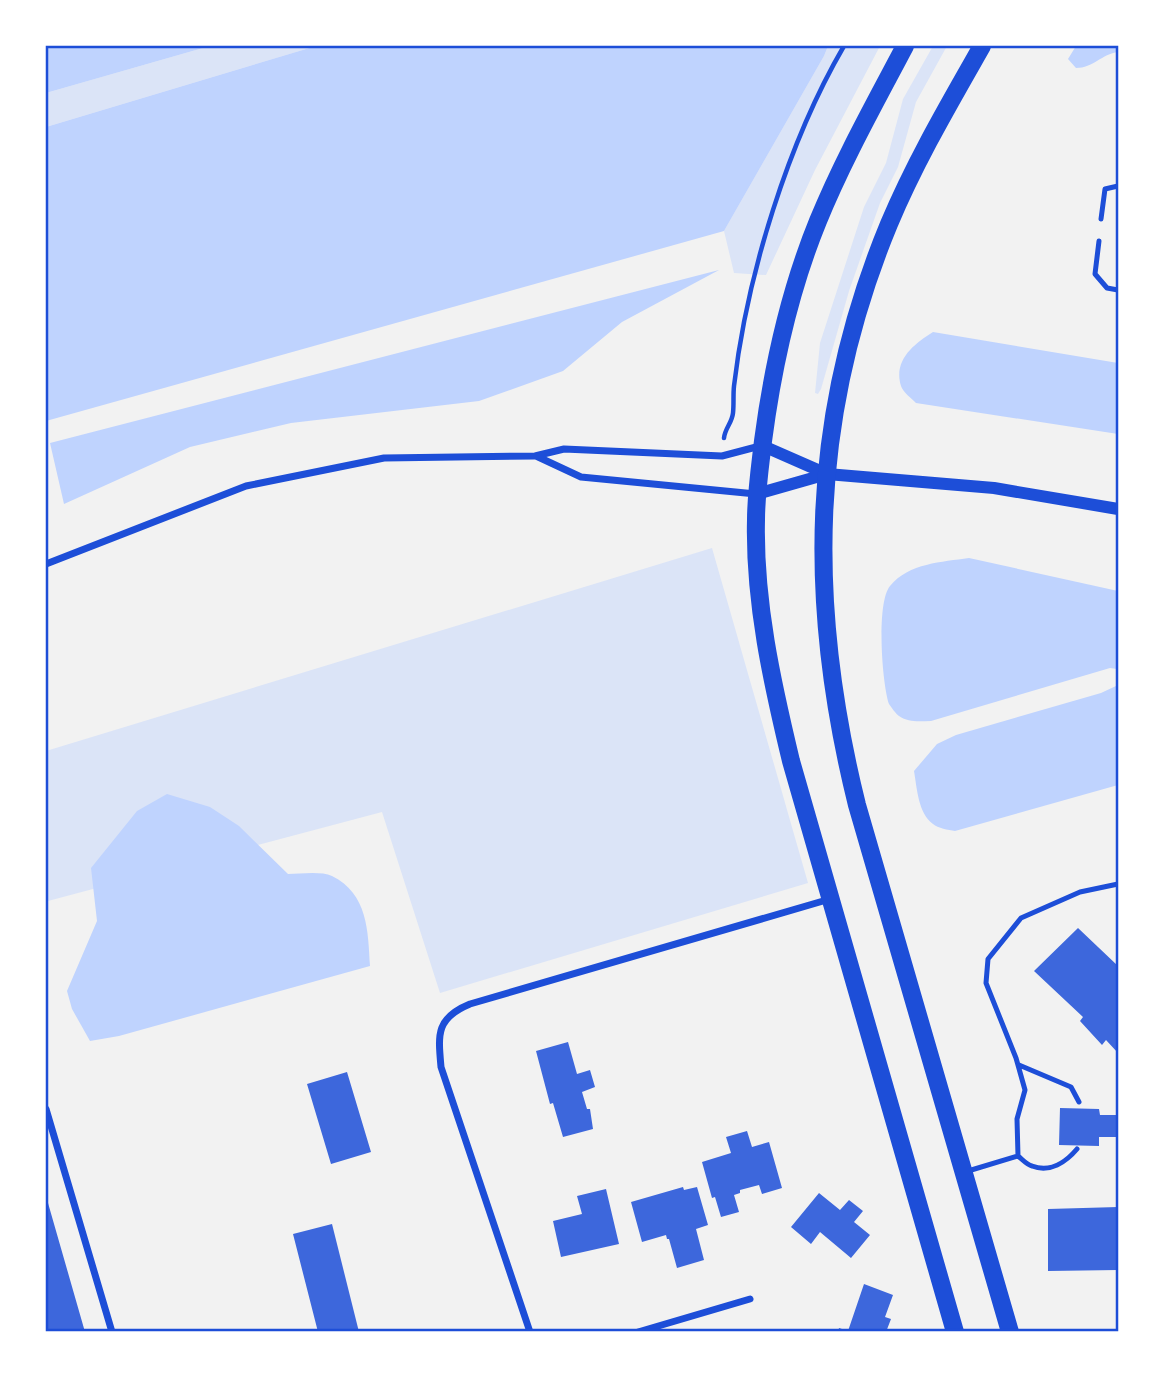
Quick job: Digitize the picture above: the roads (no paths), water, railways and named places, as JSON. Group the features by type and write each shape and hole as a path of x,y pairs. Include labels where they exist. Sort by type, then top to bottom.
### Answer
{"main road":[{"path":"905,46 837,178 793,290 776,359 757,494 758,571 776,699 791,761 955,1332"},
{"path":"982,46 909,183 872,269 835,399 827,474 823,556 827,629 843,747 857,805 1010,1332"}],"street":[{"path":"46,564 247,486 384,458 535,456 564,449 722,456 763,446 827,474 994,488 1118,509"},
{"path":"535,456 581,477 757,494 827,474"},
{"path":"530,1332 441,1067 439,1030 446,1019 456,1010 470,1004 831,899"},
{"path":"46,1109 112,1332"},
{"path":"638,1332 750,1299"}],"lane":[{"path":"1101,219 1105,189 1118,186"},
{"path":"1099,241 1095,274 1107,288 1118,290"},
{"path":"1018,1156 1017,1119 1025,1090 986,983 988,959 1021,918 1080,892 1118,884"},
{"path":"1018,1065 1071,1087 1079,1102"},
{"path":"1018,1156 1032,1167 1053,1167 1066,1161 1077,1149"},
{"path":"964,1172 1018,1156"}],"water":[{"path":"46,46 210,46 46,93"},
{"path":"316,46 828,46 724,231 46,421 46,127"},
{"path":"1076,46 1118,46 1118,52 1076,68 1068,59"},
{"path":"719,270 622,322 563,371 479,401 291,423 190,447 64,504 50,443"},
{"path":"933,332 1118,363 1118,434 916,403 902,388 900,368 912,348"},
{"path":"969,558 1118,591 1118,675 1117,669 1110,668 931,721 911,721 899,716 889,704 884,679 882,625 886,595 890,586 907,572 937,563"},
{"path":"1118,677 1118,785 955,831 938,827 928,819 919,800 914,771 937,744 956,735 1101,693 1116,686"},
{"path":"167,794 210,807 239,826 288,874 327,874 344,884 353,893 364,915 370,966 119,1036 90,1041 72,1009 67,991 97,921 91,868 137,811"}]}
